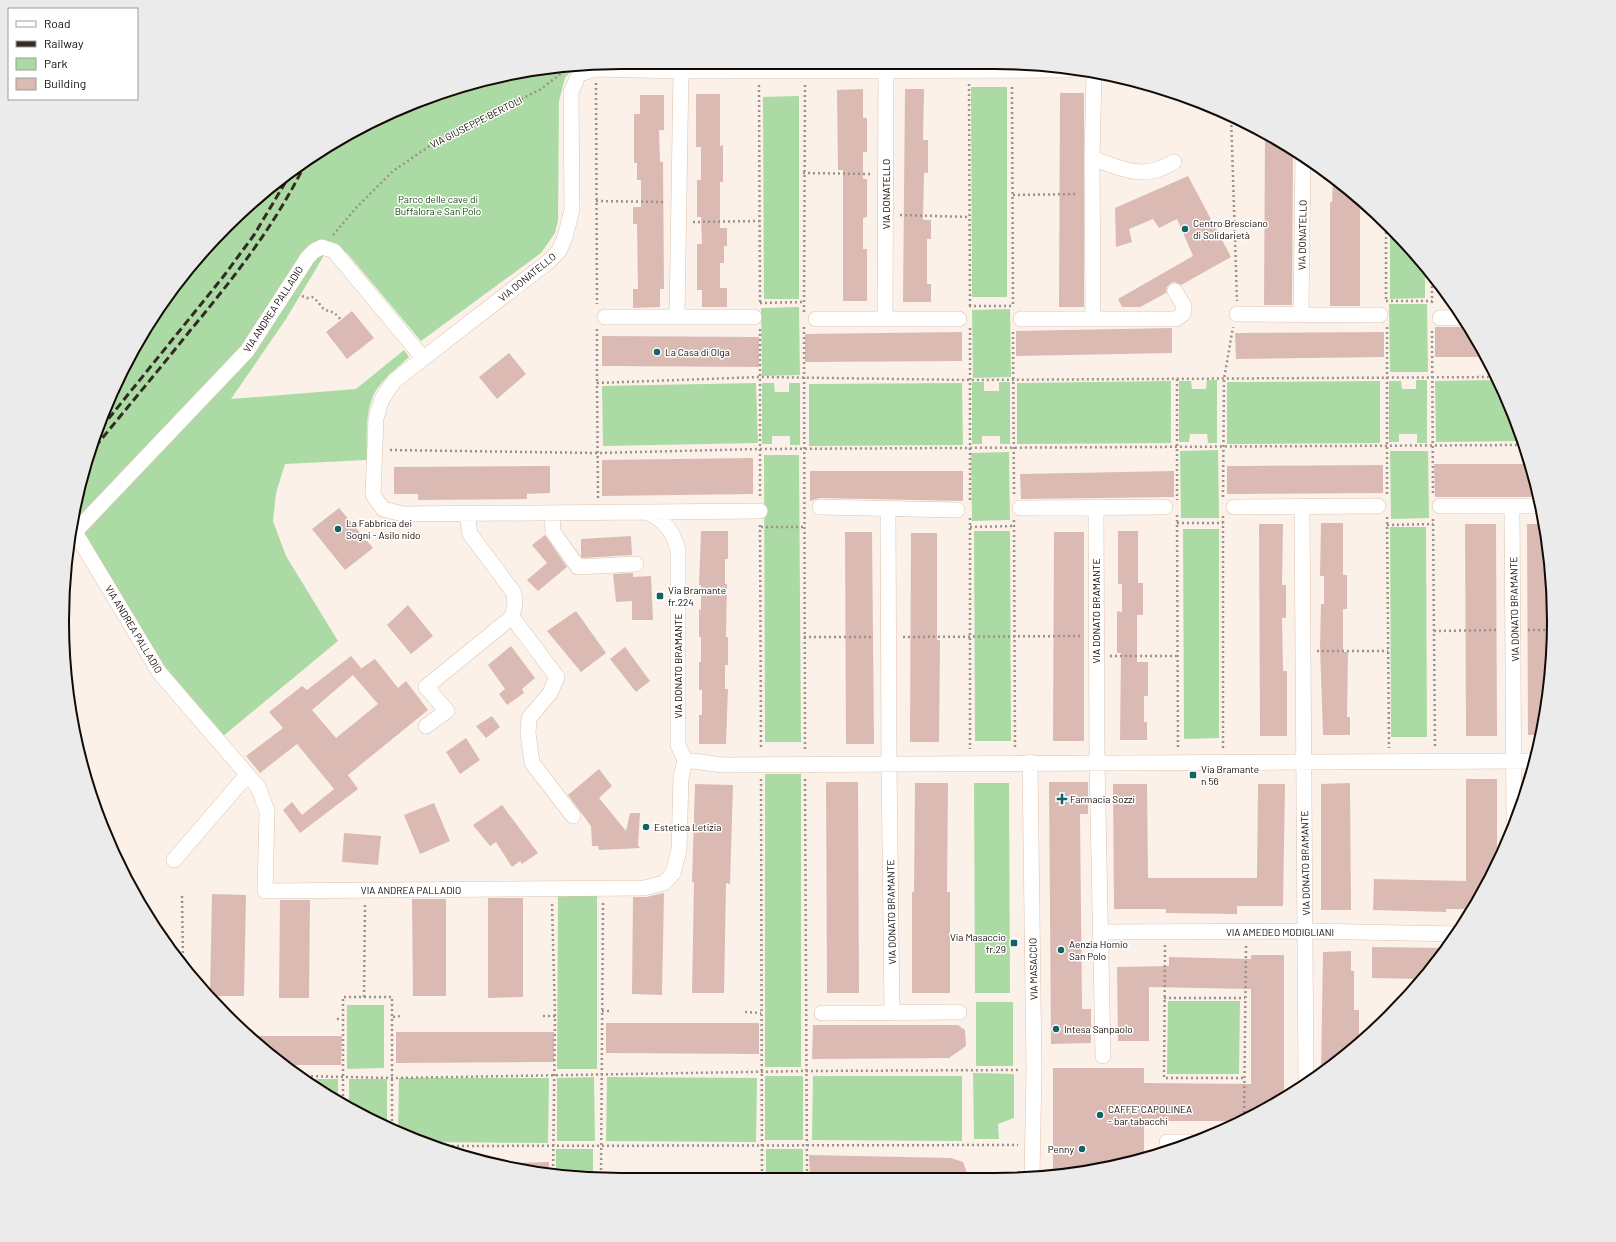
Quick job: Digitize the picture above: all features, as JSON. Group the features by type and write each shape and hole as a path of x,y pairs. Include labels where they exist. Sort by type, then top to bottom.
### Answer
{"street":[{"name":"VIA DONATELLO","path":"610,69 681,71 825,69"},
{"name":"VIA DONATELLO","path":"885,319 886,69"},
{"name":"VIA DONATELLO","path":"948,69 1031,70"},
{"name":"VIA DONATELLO","path":"467,514 403,514 383,508 373,495 376,418 382,399 394,381 548,262 559,251 565,237 572,210 570,92 579,74 593,70"},
{"path":"677,317 681,71"},
{"path":"1093,319 1092,158 1094,78"},
{"path":"1092,158 1133,172 1147,173 1162,169 1174,162"},
{"name":"VIA DONATELLO","path":"1301,314 1303,163"},
{"path":"322,247 334,251 423,358"},
{"name":"VIA ANDREA PALLADIO","path":"77,530 247,351 308,257 314,250 322,247"},
{"path":"1015,316 1093,319 1176,319 1182,314 1184,306 1175,290"},
{"path":"600,316 677,317 759,314"},
{"path":"1237,314 1384,315"},
{"path":"1440,318 1456,317"},
{"path":"808,321 885,319 966,320"},
{"name":"VIA DONATO BRAMANTE","path":"1302,506 1306,1077"},
{"path":"1226,507 1384,506"},
{"path":"1440,506 1534,506"},
{"name":"VIA DONATO BRAMANTE","path":"1512,506 1515,761"},
{"path":"820,507 964,513"},
{"path":"1016,508 1165,507"},
{"name":"VIA DONATO BRAMANTE","path":"1096,508 1097,762"},
{"name":"VIA DONATO BRAMANTE","path":"888,509 892,1012"},
{"path":"426,726 447,711 426,688 512,617 515,605 514,593 470,534 467,514 598,514 760,511"},
{"name":"VIA DONATO BRAMANTE","path":"647,512 659,518 668,527 674,536 678,550 678,745 685,760"},
{"path":"552,514 553,532 578,567 636,564"},
{"name":"VIA ANDREA PALLADIO","path":"76,538 159,672 258,788 267,811 265,891 644,888 664,883 673,873 679,850 681,778 685,760"},
{"path":"512,617 557,677 550,692 529,718 529,750 532,763 573,816"},
{"path":"685,760 722,765 1022,762 1529,761"},
{"path":"1514,808 1515,761"},
{"name":"VIA MASACCIO","path":"1022,762 1034,1070 1032,1172"},
{"path":"1097,762 1103,1056"},
{"path":"174,860 247,775"},
{"name":"VIA AMEDEO MODIGLIANI","path":"1101,932 1306,931 1450,934"},
{"path":"822,1013 959,1012"},
{"path":"1167,1142 1177,1142"}],"path":[{"path":"596,70 596,201 600,316 597,383 598,514"},
{"path":"805,70 803,173 804,302 808,321 804,377 807,1173"},
{"path":"969,70 970,306 966,320 970,380 970,502"},
{"name":"VIA GIUSEPPE BERTOLI","path":"322,247 356,208 393,171 434,143 541,89 561,73"},
{"path":"759,80 762,1173"},
{"path":"1012,87 1015,316 1015,636 1022,762"},
{"path":"1223,762 1223,522 1226,507 1222,447 1224,379 1230,339 1237,314 1231,122"},
{"path":"803,173 886,174"},
{"path":"1013,195 1093,193"},
{"path":"596,201 679,202"},
{"path":"886,215 970,217"},
{"path":"679,222 760,221"},
{"path":"1386,232 1386,301 1384,315 1387,378 1387,446 1384,506 1387,525 1389,762"},
{"path":"302,296 307,298 312,296 317,299 324,308 334,311 341,320"},
{"path":"1386,301 1432,301"},
{"path":"759,314 804,302"},
{"path":"970,306 1015,316"},
{"path":"597,383 760,377 970,380 1490,377"},
{"path":"1177,379 1178,762"},
{"path":"374,450 598,453 760,449 1519,446"},
{"path":"964,513 970,527 970,763"},
{"path":"1177,523 1223,522"},
{"path":"1387,525 1433,524"},
{"path":"970,527 1014,526"},
{"path":"760,527 804,527"},
{"path":"1434,631 1547,630"},
{"path":"804,637 1096,636"},
{"path":"1304,651 1388,651"},
{"path":"1097,656 1177,656"},
{"path":"601,1172 603,888"},
{"path":"552,889 555,1016 553,1168"},
{"path":"364,997 365,890"},
{"path":"182,896 183,957"},
{"path":"1244,1113 1246,931"},
{"path":"1165,932 1164,1078 1245,1078"},
{"path":"343,1098 343,997 392,997 392,1123"},
{"path":"1164,998 1245,998"},
{"path":"602,1011 609,1011"},
{"path":"745,1012 761,1013"},
{"path":"393,1017 401,1016"},
{"path":"543,1016 555,1016"},
{"path":"337,1019 342,1019"},
{"path":"309,1076 393,1078 806,1071 1034,1070"},
{"path":"451,1146 1032,1145"}],"green space":[{"name":"Parco delle cave di Buffalora e San Polo","path":"571,72 565,78 559,101 558,220 555,233 541,253 421,341 347,253 332,242 286,319 231,399 356,389 404,350 409,357 383,381 372,399 367,421 367,460 285,464 276,493 273,521 286,556 338,641 222,737 162,670 77,533 88,478 98,444 111,410 143,345 162,314 206,257 257,206 314,162 345,143 410,111 444,98 513,80"},
{"path":"971,87 1007,87 1007,297 972,297"},
{"path":"799,96 799,299 764,299 763,97"},
{"path":"1390,236 1425,275 1425,298 1390,299"},
{"path":"1389,304 1427,304 1428,372 1390,372"},
{"path":"799,307 800,375 762,376 761,308"},
{"path":"1010,309 1011,377 973,378 972,310"},
{"path":"1207,380 1217,380 1217,443 1208,443 1207,434 1190,434 1189,442 1179,442 1179,381 1191,381 1192,389 1206,389"},
{"path":"1416,380 1427,380 1427,443 1417,443 1417,434 1399,434 1399,442 1389,442 1389,381 1401,381 1402,389 1416,389"},
{"path":"1491,380 1517,441 1436,442 1435,381"},
{"path":"1171,381 1171,443 1017,444 1017,383"},
{"path":"1380,381 1380,443 1227,444 1227,382"},
{"path":"972,382 984,382 984,391 999,391 999,382 1010,382 1010,444 1000,444 1000,436 982,436 982,444 972,444"},
{"path":"756,383 758,443 603,446 602,386"},
{"path":"762,383 774,383 775,392 789,392 789,383 800,383 800,445 790,445 790,436 772,436 772,444 762,444"},
{"path":"962,383 963,445 809,446 809,384"},
{"path":"1218,450 1219,518 1181,518 1180,451"},
{"path":"1390,451 1428,451 1429,518 1391,519"},
{"path":"1009,452 1010,520 972,521 971,453"},
{"path":"764,455 799,455 801,742 765,742"},
{"path":"1390,527 1426,527 1427,737 1391,737"},
{"path":"1183,529 1219,529 1219,738 1184,739"},
{"path":"974,531 1010,531 1011,741 975,741"},
{"path":"765,774 801,774 801,1067 765,1067"},
{"path":"974,783 1009,783 1010,993 975,993"},
{"path":"558,896 597,896 597,1069 557,1069"},
{"path":"1168,1001 1240,1001 1239,1074 1167,1074"},
{"path":"976,1002 1013,1002 1013,1066 976,1066"},
{"path":"347,1005 384,1005 384,1068 347,1069"},
{"path":"973,1073 1014,1074 1014,1118 998,1124 999,1139 974,1139"},
{"path":"765,1076 803,1076 803,1140 765,1140"},
{"path":"813,1076 962,1076 962,1141 812,1140"},
{"path":"594,1077 595,1141 557,1141 557,1078"},
{"path":"607,1077 757,1078 756,1142 606,1141"},
{"path":"399,1078 549,1078 548,1143 439,1142 398,1126"},
{"path":"313,1079 338,1079 338,1095"},
{"path":"349,1079 387,1079 387,1121 349,1101"},
{"path":"556,1149 593,1149 593,1172 556,1169"},
{"path":"766,1149 803,1149 803,1173 766,1173"}],"building":[{"path":"863,89 863,118 867,118 867,152 863,152 863,179 867,179 867,217 863,218 863,249 867,249 867,301 843,301 843,170 838,170 837,90"},
{"path":"905,89 924,89 923,140 928,140 928,173 924,173 923,220 931,220 931,239 927,239 927,284 931,284 931,302 903,302"},
{"path":"1060,93 1084,93 1084,307 1059,307"},
{"path":"696,94 720,94 720,146 723,145 723,182 720,182 720,228 727,228 727,246 724,246 724,263 720,263 720,288 727,288 727,307 702,307 702,290 697,290 697,244 702,244 701,217 697,217 697,180 701,180 701,147 696,147"},
{"path":"640,95 664,95 664,130 659,130 660,162 663,162 664,289 660,289 660,307 633,308 633,289 638,289 637,224 633,224 633,207 641,207 641,180 637,180 637,163 634,163 634,114 640,114"},
{"path":"1265,140 1293,156 1292,305 1264,305"},
{"path":"1188,176 1231,257 1181,285 1175,282 1171,283 1167,287 1166,293 1140,307 1122,307 1118,299 1193,256 1177,219 1159,228 1153,219 1129,229 1132,242 1116,247 1115,208"},
{"path":"1333,184 1360,207 1360,306 1330,306 1330,202 1332,202"},
{"path":"352,311 374,338 347,359 326,332"},
{"path":"1435,327 1462,327 1479,357 1435,357"},
{"path":"1172,328 1172,353 1016,356 1016,331"},
{"path":"962,332 962,361 805,362 805,334"},
{"path":"1384,332 1384,357 1236,359 1235,333"},
{"path":"602,336 759,337 759,367 602,366"},
{"path":"509,353 526,374 497,399 479,377"},
{"path":"753,458 753,494 602,496 602,460"},
{"path":"1434,464 1524,464 1532,497 1435,497"},
{"path":"1383,465 1383,493 1227,494 1227,466"},
{"path":"550,466 550,493 527,494 527,499 418,500 418,494 394,494 394,467"},
{"path":"810,471 963,471 963,501 820,498 810,501"},
{"path":"1174,471 1174,497 1021,499 1020,474"},
{"path":"339,508 373,548 345,570 312,529"},
{"path":"1321,523 1343,523 1343,575 1347,575 1347,609 1343,609 1343,652 1348,652 1347,717 1350,717 1350,735 1323,735 1320,647 1321,604 1324,604 1324,576 1320,576"},
{"path":"1259,524 1283,524 1282,585 1286,585 1286,618 1282,618 1283,671 1287,671 1287,736 1260,736"},
{"path":"1465,524 1496,524 1497,736 1466,736"},
{"path":"1527,524 1538,524 1546,585 1546,657 1542,693 1535,735 1528,735"},
{"path":"701,531 728,531 728,559 725,559 725,584 727,584 726,637 728,637 728,665 725,665 725,689 728,689 726,744 699,744 699,715 702,715 702,690 699,690 699,662 701,662 699,609 701,610 701,585 699,585"},
{"path":"1118,531 1138,531 1138,583 1143,583 1143,615 1137,615 1137,662 1148,662 1148,696 1144,696 1144,722 1147,722 1147,740 1120,740 1121,653 1117,653 1117,611 1122,612 1122,584 1118,584"},
{"path":"845,532 872,532 874,744 846,744"},
{"path":"1054,532 1084,532 1084,741 1053,741"},
{"path":"911,533 937,533 937,640 940,640 939,742 910,742"},
{"path":"545,535 567,567 538,591 527,580 547,563 532,545"},
{"path":"631,536 632,555 582,558 581,556 581,539"},
{"path":"633,573 633,577 651,576 653,620 632,620 632,601 616,602 613,574"},
{"path":"408,605 433,636 411,654 387,625"},
{"path":"576,611 606,653 581,672 547,631"},
{"path":"511,646 535,678 522,689 524,693 507,705 499,694 505,689 488,665"},
{"path":"625,647 650,681 636,692 610,659"},
{"path":"351,656 361,668 359,670 375,659 398,688 406,681 428,710 348,775 358,789 300,833 283,810 292,802 302,815 334,789 297,744 260,773 246,756 283,728 269,712 302,686 307,690","holes":["353,675 378,704 336,738 312,710"]},
{"path":"492,716 500,727 486,738 476,726"},
{"path":"466,738 480,760 460,774 446,752"},
{"path":"599,769 612,786 599,798 626,831 630,813 640,813 638,845 640,848 599,850 598,846 592,846 591,826 568,795"},
{"path":"1466,779 1497,779 1497,850 1466,909 1446,909 1446,912 1373,910 1374,879 1466,881"},
{"path":"826,782 858,782 859,993 827,993"},
{"path":"1049,782 1088,782 1088,814 1080,814 1082,1009 1091,1009 1091,1043 1051,1044"},
{"path":"915,783 948,783 947,892 950,892 950,993 912,993 912,892 914,892"},
{"path":"1350,783 1351,910 1321,910 1321,784"},
{"path":"695,784 733,785 730,884 726,883 724,993 692,993 694,882 692,882"},
{"path":"1113,784 1147,784 1148,878 1257,878 1258,784 1285,784 1283,906 1237,906 1237,914 1166,913 1166,909 1114,909"},
{"path":"434,803 450,841 420,854 404,815"},
{"path":"502,805 538,853 522,864 520,861 512,867 496,842 490,846 473,825"},
{"path":"344,833 381,836 378,865 342,862"},
{"path":"664,893 662,995 632,994 633,897 646,897"},
{"path":"212,894 246,895 244,996 217,996 210,989"},
{"path":"488,898 523,898 523,997 488,998"},
{"path":"412,899 446,899 446,996 413,996"},
{"path":"280,900 310,900 309,998 279,998"},
{"path":"1372,947 1440,948 1415,979 1372,978"},
{"path":"1351,951 1351,971 1354,971 1354,1010 1359,1010 1359,1036 1321,1066 1323,952"},
{"path":"1251,955 1284,955 1284,1091 1228,1121 1144,1121 1144,1152 1103,1162 1053,1170 1053,1068 1144,1068 1144,1083 1251,1084 1251,989 1149,987 1149,1041 1118,1041 1117,967 1169,966 1169,957 1251,959"},
{"path":"606,1023 759,1023 759,1054 606,1053"},
{"path":"813,1025 958,1025 965,1030 966,1046 949,1058 812,1059"},
{"path":"396,1032 554,1032 554,1062 396,1063"},
{"path":"257,1036 342,1036 341,1065 293,1065"},
{"path":"809,1155 951,1158 963,1162 967,1173 810,1173"},
{"path":"549,1162 549,1168 518,1163"}],"railway":[{"path":"98,443 236,273 266,232 301,171"},
{"path":"107,421 223,277 254,235 285,183"}],"place":[{"name":"Centro Bresciano di Solidarietà","path":"1185,229"},
{"name":"La Casa di Olga","path":"657,352"},
{"name":"La Fabbrica dei Sogni - Asilo nido","path":"338,529"},
{"name":"Via Bramante fr.224","path":"660,596"},
{"name":"Via Bramante n 56","path":"1193,775"},
{"name":"Farmacia Sozzi","path":"1062,799"},
{"name":"Estetica Letizia","path":"646,827"},
{"name":"Via Masaccio fr.29","path":"1014,943"},
{"name":"Aenzia Homio San Polo","path":"1061,950"},
{"name":"Intesa Sanpaolo","path":"1056,1029"},
{"name":"CAFFE' CAPOLINEA - bar tabacchi","path":"1100,1115"},
{"name":"Penny","path":"1082,1149"}]}
